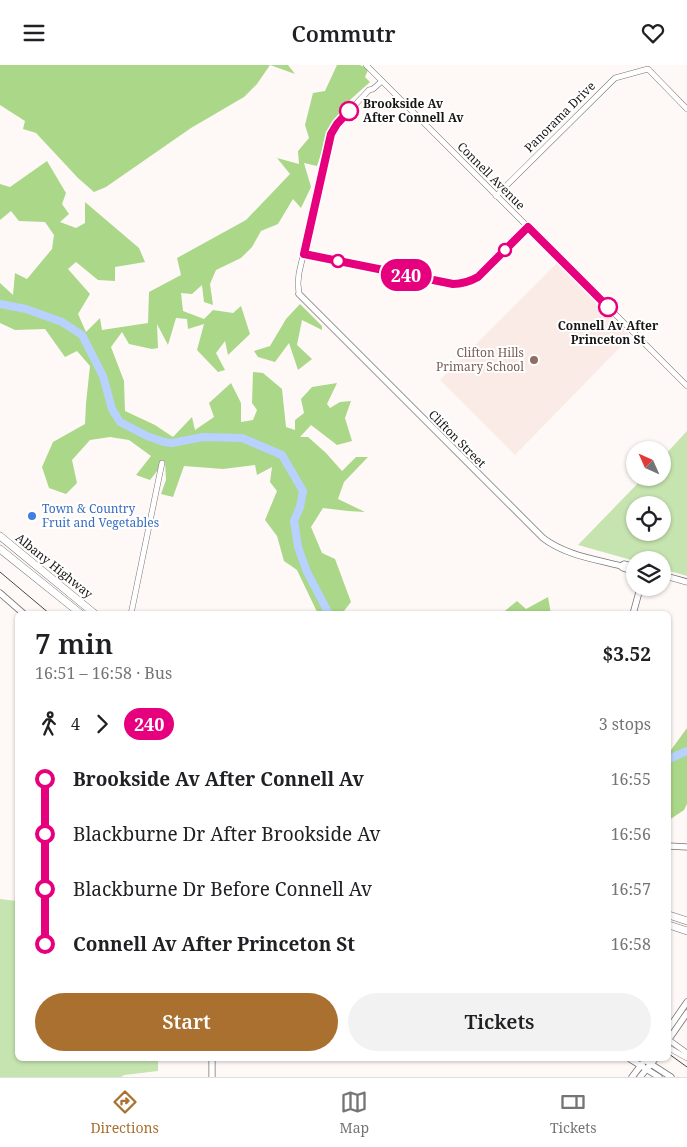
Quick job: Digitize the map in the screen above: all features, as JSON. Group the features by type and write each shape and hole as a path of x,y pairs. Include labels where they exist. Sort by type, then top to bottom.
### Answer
{"highway":[{"name":"Albany Highway","path":"0,536 91,611"},
{"path":"3,552 12,546"},
{"name":"Albany Highway","path":"3,552 77,611"},
{"path":"671,916 687,921"},
{"path":"671,926 687,931"}],"main road":[{"name":"Clifton Street","path":"298,294 542,538 567,552 626,569"},
{"name":"Clifton Street","path":"621,566 626,565"},
{"path":"671,578 687,584"},
{"path":"671,581 687,584"},
{"path":"0,593 21,611"},
{"path":"634,611 638,596"},
{"path":"671,846 687,847"},
{"path":"671,1025 687,1002"},
{"path":"671,1036 687,1013"},
{"path":"212,1061 212,1077"},
{"path":"634,1061 658,1077"},
{"path":"640,1077 647,1061"},
{"path":"649,1061 671,1077"},
{"path":"632,1077 644,1067"}],"street":[{"name":"Connell Avenue","path":"366,65 687,386"},
{"name":"Panorama Drive","path":"496,196 615,78 648,69 687,109"},
{"path":"298,294 300,273 331,134 337,124 373,89 380,79"},
{"path":"133,611 162,463"},
{"path":"671,1041 687,1053"},
{"path":"671,1049 687,1058"}],"shaded area":[{"name":"Clifton Hills Primary School","path":"558,262 628,332 629,338 515,455 440,380"}],"green space":[{"path":"0,65 270,65 257,84 244,97 191,128 106,187 94,192 78,178 36,133 23,129 25,121 0,105"},
{"path":"270,65 288,65 295,74"},
{"path":"337,65 360,65 364,67 364,65 370,65 365,77 370,82 351,99 331,124 317,166 304,163 311,187 301,208 293,199 278,224 261,231 252,247 241,258 216,270 210,284 213,305 204,302 202,285 192,294 181,293 183,311 204,319 213,310 233,313 241,306 250,334 228,355 225,341 216,353 225,370 218,372 197,350 204,324 188,329 187,319 176,318 168,345 157,324 158,348 152,349 129,344 122,332 111,347 124,381 125,411 155,425 173,437 192,417 195,430 214,417 209,403 231,383 241,403 241,422 253,420 257,410 252,403 253,372 263,373 282,389 286,427 295,430 295,420 304,413 301,399 312,387 337,383 327,404 330,408 340,402 351,401 345,418 352,441 337,445 311,425 300,437 308,437 342,471 356,457 368,457 344,482 338,499 365,512 323,508 311,527 322,553 335,559 351,602 344,611 317,611 297,570 284,561 277,536 265,520 277,491 270,482 272,467 257,475 255,465 223,469 184,466 173,497 161,494 166,480 165,461 150,480 136,475 151,456 129,440 110,437 90,440 72,460 77,483 66,494 49,488 42,467 53,442 85,424 90,366 77,351 65,357 45,329 15,330 0,323 0,283 13,295 15,273 27,279 52,249 54,235 45,222 19,221 11,211 0,220 0,184 10,187 47,161 66,193 62,204 69,214 60,222 76,228 85,223 85,202 139,248 145,262 115,267 115,281 98,280 76,262 68,269 90,294 78,314 86,332 100,318 102,330 148,323 149,292 181,275 177,258 246,220 290,174 277,158 299,164 298,151 309,138 305,125 313,93 325,91"},
{"path":"300,304 322,326 322,330 302,320 297,345 312,359 298,370 289,343 275,362 258,357 254,351 270,346 286,319"},
{"path":"687,431 687,576 671,571 671,551 626,551 626,558 578,545 635,486 671,486 671,448"},
{"path":"548,597 550,611 505,611 517,601 526,609"},
{"path":"687,728 687,804 684,810 671,819 671,750"},
{"path":"0,899 15,901 15,1061 158,1061 158,1071 121,1077 0,1077"}],"waterway":[{"path":"0,304 26,309 62,322 82,335 103,376 112,409 120,422 147,436 164,442 172,443 203,437 242,438 282,455 303,491 300,507 294,521 298,547 307,572 327,611"},
{"path":"671,758 687,751"}],"railway":[{"path":"0,572 46,611"},
{"path":"671,1055 687,1067"}],"bus line":[{"name":"240","path":"349,111 333,129 331,134 304,254 453,284 461,284 470,282 478,277 528,227 608,307"}],"place":[{"name":"Brookside Av After Connell Av","path":"349,111"},
{"name":"Connell Av After Princeton St","path":"608,307"},
{"name":"Clifton Hills Primary School","path":"534,360"},
{"name":"Town & Country Fruit and Vegetables","path":"32,516"}]}
